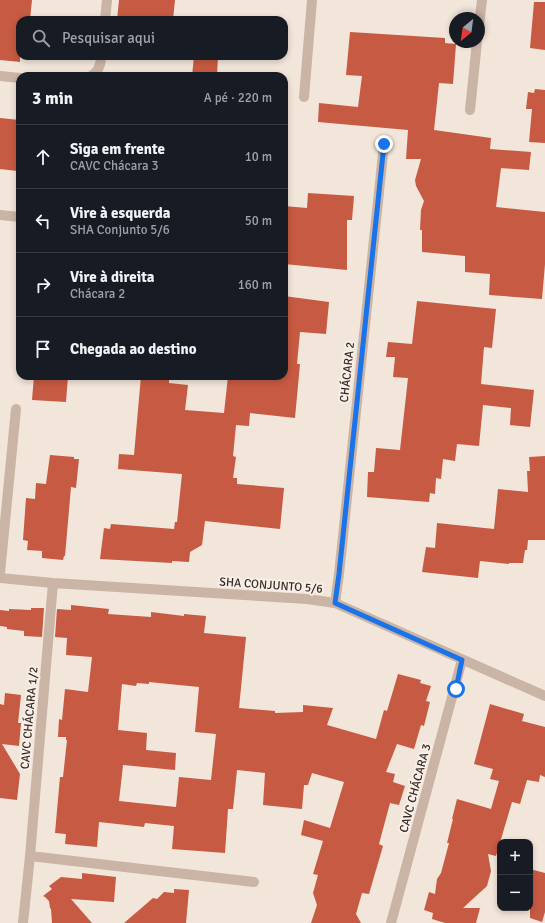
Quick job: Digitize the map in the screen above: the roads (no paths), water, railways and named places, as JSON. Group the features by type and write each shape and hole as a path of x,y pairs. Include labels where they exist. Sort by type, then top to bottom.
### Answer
{"street":[{"path":"105,16 107,0"},
{"path":"304,97 312,0"},
{"path":"481,12 482,0"},
{"path":"470,110 476,48"},
{"path":"96,72 100,60"},
{"path":"0,76 16,78"},
{"name":"CHÁCARA 2","path":"335,603 384,144"},
{"path":"0,215 16,217"},
{"path":"0,573 16,409"},
{"name":"SHA CONJUNTO 5/6","path":"0,578 335,603 545,696"},
{"name":"CAVC CHÁCARA 1/2","path":"23,923 53,583"},
{"name":"CAVC CHÁCARA 3","path":"391,923 462,660"},
{"path":"30,856 254,882"}]}
